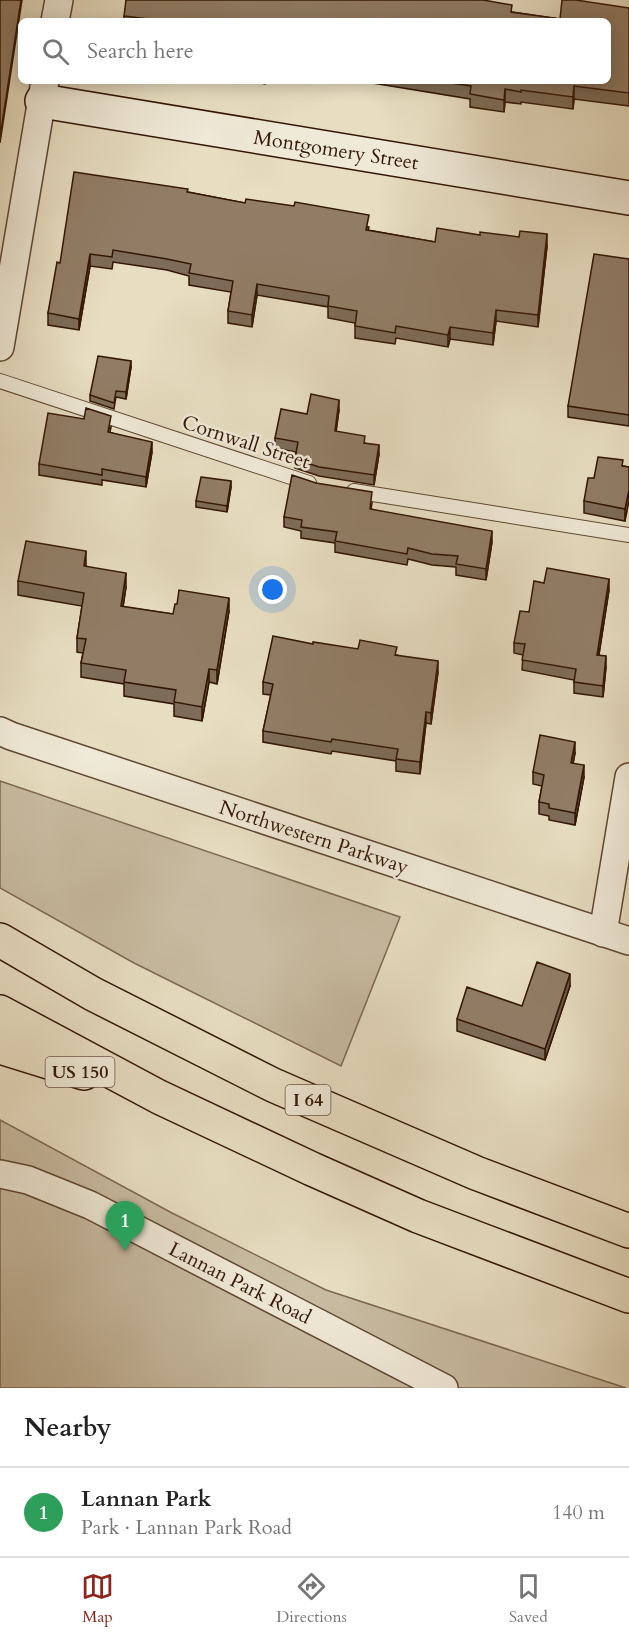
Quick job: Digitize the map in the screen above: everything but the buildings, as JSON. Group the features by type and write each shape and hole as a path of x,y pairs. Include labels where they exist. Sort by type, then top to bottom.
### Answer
{"highway":[{"name":"I 64","path":"0,940 93,994 273,1085 476,1173 629,1231"},
{"path":"0,1012 159,1097 312,1169 418,1216 629,1296"},
{"name":"US 150","path":"0,1047 159,1097"}],"street":[{"path":"56,18 59,0"},
{"path":"0,347 44,91"},
{"name":"Montgomery Street","path":"44,91 629,198"},
{"name":"Northwestern Parkway","path":"0,731 629,941"},
{"path":"603,933 629,777"},
{"name":"Lannan Park Road","path":"0,1174 28,1180 90,1205 444,1388"}],"lane":[{"name":"Cornwall Street","path":"0,381 317,485"},
{"path":"340,489 629,535"}],"shaded area":[{"path":"0,781 400,917 341,1066 134,963 0,888"},
{"path":"0,1120 172,1213 326,1290 626,1388 0,1388"}],"place":[{"name":"Lannan Park","path":"125,1251"}]}
